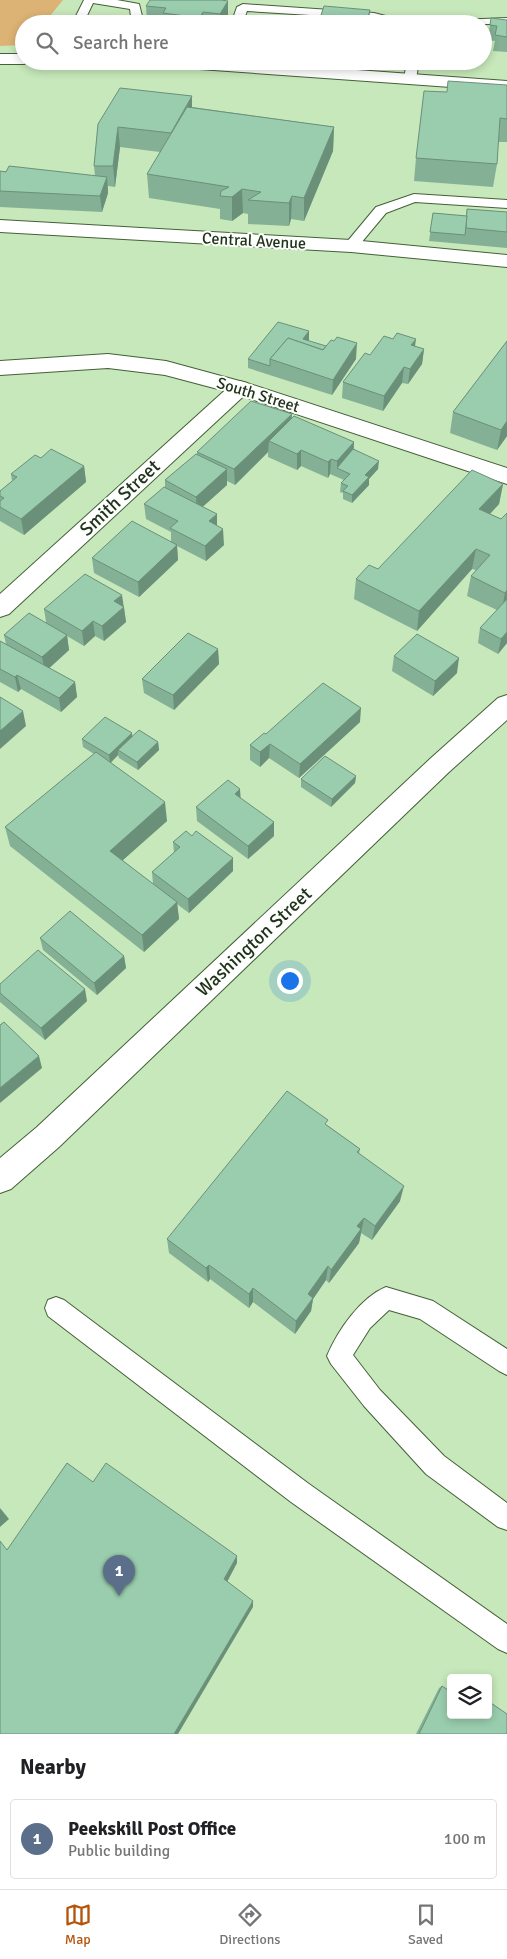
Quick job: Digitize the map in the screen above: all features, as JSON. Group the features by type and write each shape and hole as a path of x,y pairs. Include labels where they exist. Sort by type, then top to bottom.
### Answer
{"street":[{"path":"0,60 15,59"},
{"path":"284,70 507,86"},
{"name":"Central Avenue","path":"0,226 351,246 507,261"},
{"name":"South Street","path":"0,368 108,361 166,368 240,388 507,476"},
{"name":"Smith Street","path":"0,608 240,388"},
{"name":"Washington Street","path":"0,1178 48,1137 440,765 507,705"}],"lane":[{"path":"81,15 89,0"},
{"path":"96,0 135,6 136,15"},
{"path":"240,15 243,7 359,15"},
{"path":"492,22 507,21"},
{"path":"410,79 412,70"},
{"path":"351,246 381,210 414,198 507,204"},
{"path":"507,1363 425,1309 386,1298 362,1320 340,1356 372,1398 435,1465 507,1518"},
{"path":"56,1308 300,1493 507,1640"}],"shaded area":[{"path":"0,0 63,0 51,15 15,15 15,45 0,46"}],"building":[{"path":"150,0 228,1 220,14 203,12 202,15 178,15 163,13 166,8 146,6"},
{"path":"324,6 370,10 369,15 321,15"},
{"path":"492,18 507,20 507,37 495,35 497,26 492,25"},
{"path":"448,81 507,85 507,119 500,118 497,164 416,158 424,91 447,92"},
{"path":"120,88 192,96 171,133 118,127 113,166 94,166 98,124"},
{"path":"187,107 334,127 304,198 292,196 289,203 248,200 261,192 242,189 232,197 220,196 221,191 229,187 147,174"},
{"path":"9,166 107,177 100,196 0,191 0,171 6,172"},
{"path":"467,209 507,212 507,232 466,228"},
{"path":"433,213 467,216 465,235 430,232"},
{"path":"278,322 309,331 303,339 326,346 323,350 288,338 270,359 270,366 248,359"},
{"path":"397,333 416,339 411,345 424,349 410,369 404,367 384,396 343,382 365,353 370,355 384,336 393,339"},
{"path":"337,337 357,343 333,380 270,359 288,338 323,350 331,340 334,341"},
{"path":"507,341 507,421 501,430 453,412"},
{"path":"251,401 292,414 234,469 197,452"},
{"path":"294,416 354,442 337,461 331,459 328,462 301,450 297,454 269,441"},
{"path":"51,449 84,466 21,519 0,507 0,501 4,498 0,496 0,491 17,477 11,474 35,455 41,458"},
{"path":"353,449 379,461 365,475 369,477 352,495 343,491 348,486 341,483 350,474 337,468"},
{"path":"196,454 227,469 196,497 165,480"},
{"path":"472,470 503,484 479,509 501,519 507,513 507,590 505,593 471,576 490,555 476,549 419,611 356,579 369,565 378,569"},
{"path":"164,487 217,514 209,521 223,529 205,546 170,528 178,521 144,504"},
{"path":"132,521 177,545 138,582 92,558"},
{"path":"85,574 122,595 114,601 124,607 102,626 93,621 82,631 44,609"},
{"path":"507,599 507,632 501,639 480,628"},
{"path":"29,613 67,635 42,657 4,635"},
{"path":"188,633 218,649 173,695 142,679"},
{"path":"417,634 459,658 435,681 394,656"},
{"path":"0,641 75,682 59,698 17,675 15,677 0,669"},
{"path":"323,683 361,708 300,764 270,744 260,752 250,745 264,733 266,734"},
{"path":"0,697 23,711 0,731"},
{"path":"105,717 132,733 109,755 82,739"},
{"path":"139,730 158,742 137,762 118,750"},
{"path":"96,752 165,802 110,851 177,902 142,935 5,827"},
{"path":"325,756 356,776 332,799 301,779"},
{"path":"228,780 240,789 235,794 274,822 248,846 196,807"},
{"path":"186,831 192,836 196,831 233,858 188,899 152,872 180,847 173,842"},
{"path":"70,911 124,956 94,983 40,938"},
{"path":"38,950 85,989 41,1028 0,993 0,984"},
{"path":"4,1022 39,1056 0,1088 0,1025"},
{"path":"287,1091 328,1120 325,1124 360,1149 357,1152 404,1186 375,1226 364,1218 357,1226 361,1229 331,1270 328,1266 308,1294 313,1298 296,1321 253,1288 249,1294 209,1265 206,1268 167,1239"},
{"path":"67,1463 93,1482 106,1463 237,1556 224,1579 253,1601 174,1734 0,1734 0,1541 7,1550"},
{"path":"442,1686 447,1689 447,1719 492,1719 492,1704 507,1714 507,1734 419,1734"}],"place":[{"name":"Peekskill Post Office","path":"119,1596"}]}
